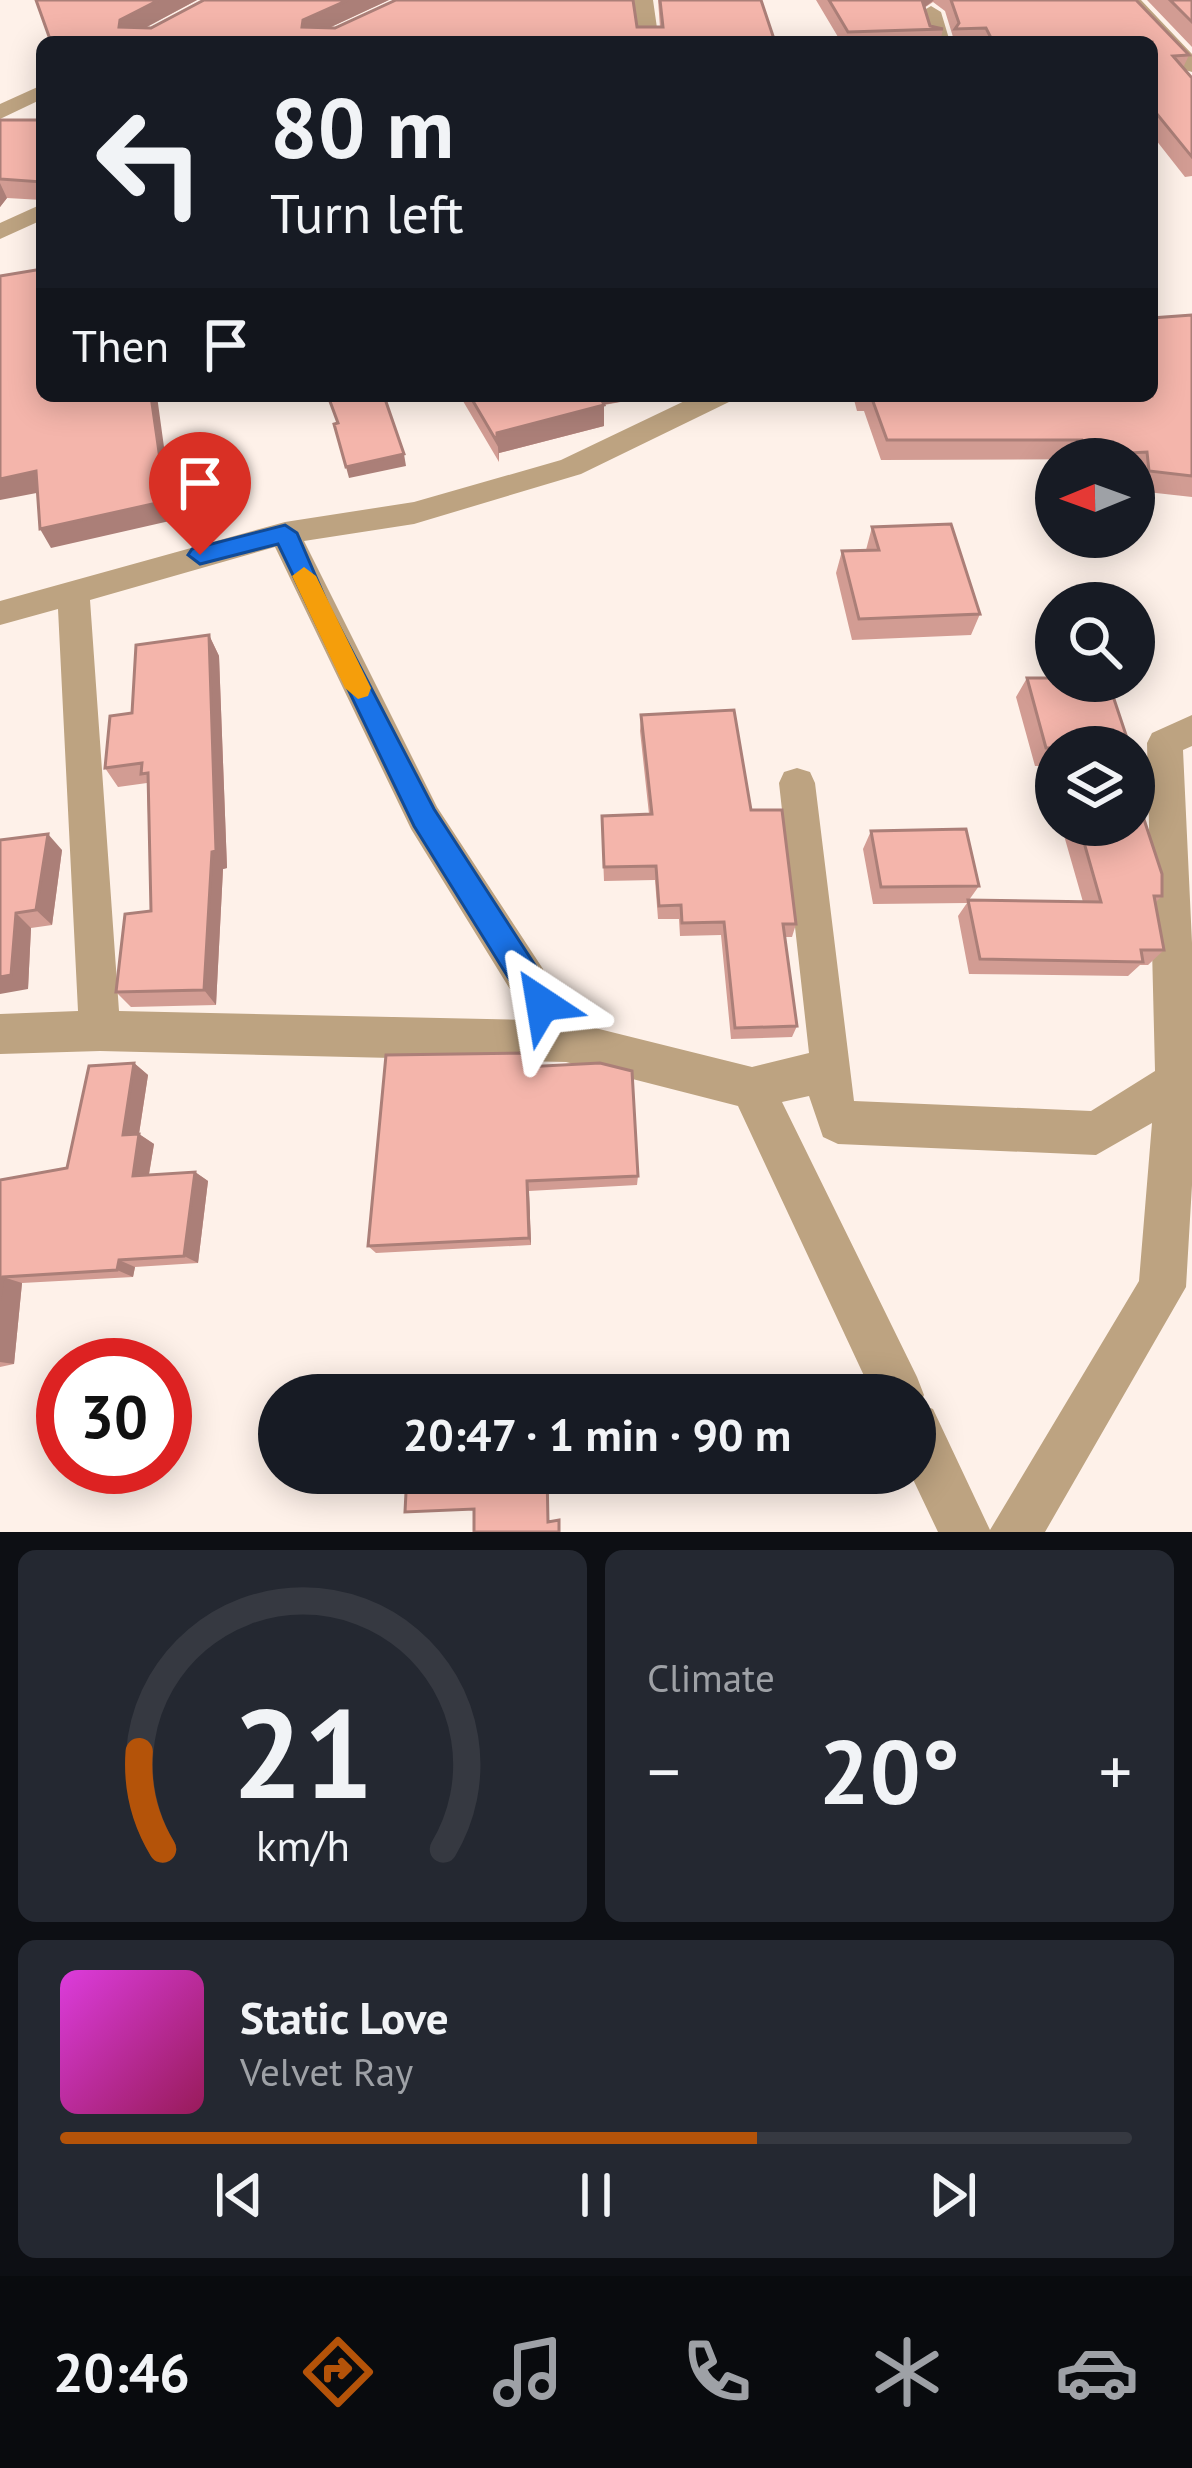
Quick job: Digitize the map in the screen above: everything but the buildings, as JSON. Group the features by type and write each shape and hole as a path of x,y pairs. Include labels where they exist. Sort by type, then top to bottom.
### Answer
{"street":[{"path":"643,0 649,36"},
{"path":"1130,0 1192,67"},
{"path":"931,12 938,36"},
{"path":"0,112 36,94"},
{"path":"0,232 36,214"},
{"path":"0,613 285,533 414,513 571,467 706,402"},
{"path":"285,533 317,607 424,818 566,1041"},
{"path":"73,589 100,1030"},
{"path":"1016,1532 1162,1287 1185,1086 1165,743 1192,729"},
{"path":"797,783 838,1122"},
{"path":"0,1034 100,1030 566,1041 752,1088 823,1071 838,1122"},
{"path":"838,1122 1096,1133 1185,1086"},
{"path":"752,1088 889,1374"},
{"path":"936,1471 965,1532"}],"slow traffic":[{"path":"304,576 358,688"}],"route":[{"path":"200,555 285,533 317,607 424,818 542,1004"}]}
